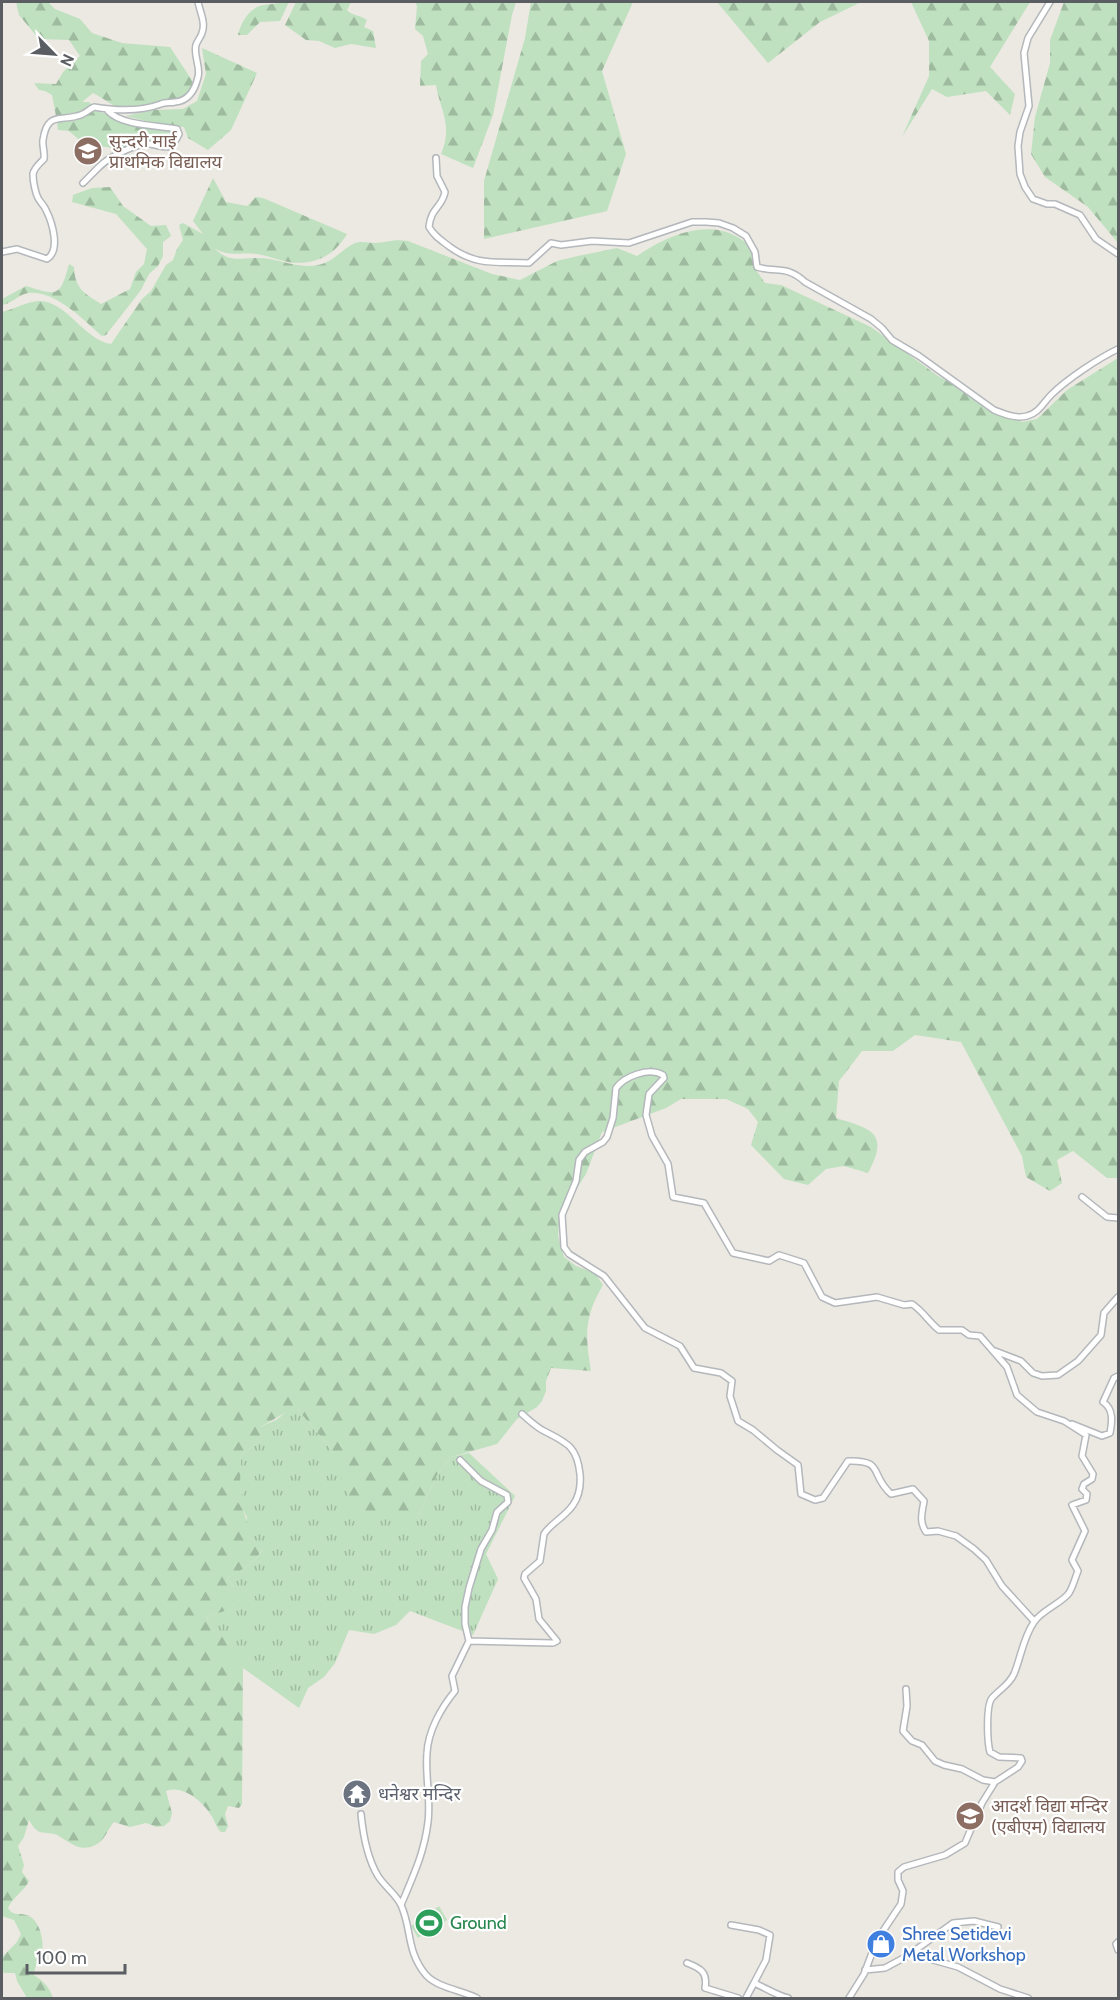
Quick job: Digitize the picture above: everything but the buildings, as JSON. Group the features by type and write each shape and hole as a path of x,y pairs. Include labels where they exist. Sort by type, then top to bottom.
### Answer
{"street":[{"path":"108,111 145,110 162,103 181,102 188,98 199,71 196,45 204,30 198,2"},
{"path":"1050,2 1028,38 1024,53 1029,106 1018,146 1020,174 1025,187 1034,199 1080,214 1096,239 1119,254"},
{"path":"2,252 17,249 43,258 50,258 53,254 55,246 51,224 45,207 38,197 33,175 37,166 44,159 42,140 45,130 57,118 76,117 94,107 137,124 147,123 159,128 177,129 179,134 171,145 165,148 142,144 116,155 101,164 83,183"},
{"path":"436,158 437,176 445,192 441,203 434,209 429,227 436,238 462,255 481,262 529,263 551,243 561,245 592,241 629,243 692,222 719,223 746,236 755,252 757,267 796,273 805,282 871,319 892,340 919,356 994,410 1003,413 1021,417 1036,413 1051,394 1101,357 1119,349"},
{"path":"1034,1621 1002,1586 986,1560 974,1550 956,1536 926,1532 921,1520 924,1501 913,1489 891,1494 881,1486 875,1468 866,1461 848,1461 823,1498 815,1500 801,1494 798,1465 738,1421 730,1396 732,1381 721,1373 694,1368 681,1346 645,1328 604,1276 569,1254 564,1247 562,1215 576,1180 579,1160 585,1152 603,1142 610,1130 616,1088 625,1080 649,1071 663,1075 661,1083 649,1094 646,1115 652,1136 668,1164 673,1197 704,1203 733,1254 769,1261 778,1255 804,1263 822,1297 835,1303 877,1297 904,1305 912,1304 924,1311 929,1321 939,1330 962,1330 969,1335 980,1336 1007,1368 1017,1395 1036,1412 1102,1436 1110,1433 1113,1420 1108,1405 1103,1402 1114,1378 1119,1376"},
{"path":"1082,1197 1107,1217 1119,1218"},
{"path":"993,1350 1021,1361 1033,1373 1042,1376 1058,1375 1078,1361 1101,1335 1104,1313 1119,1297"},
{"path":"469,1641 553,1643 557,1641 539,1619 536,1599 524,1578 525,1574 540,1562 546,1530 562,1518 576,1500 580,1490 579,1466 577,1456 567,1443 538,1427 522,1414"},
{"path":"849,1998 866,1970 877,1940 901,1904 903,1891 898,1880 898,1872 904,1867 945,1856 965,1843 982,1803 996,1782 1022,1761 1021,1758 999,1757 990,1752 987,1744 988,1713 991,1699 1013,1676 1024,1642 1034,1621 1050,1606 1069,1594 1078,1571 1072,1560 1085,1531 1072,1505 1086,1500 1087,1494 1082,1489 1084,1484 1092,1479 1093,1474 1082,1456 1086,1435 1064,1421"},
{"path":"401,1905 420,1861 425,1838 429,1801 427,1753 429,1741 444,1705 455,1691 452,1676 469,1641 465,1624 465,1607 469,1588 481,1549 492,1530 497,1512 508,1502 509,1498 482,1481 460,1461"},
{"path":"906,1689 907,1706 903,1731 912,1741 922,1745 935,1761 962,1769 983,1780 996,1782"},
{"path":"361,1814 364,1835 378,1877 401,1905 411,1948 428,1976 434,1981 477,1998"},
{"path":"866,1970 885,1968 909,1955 953,1923 974,1920 998,1927"},
{"path":"731,1925 759,1930 770,1935 766,1960 746,1998"},
{"path":"1119,1942 1116,1944 1119,1950"},
{"path":"909,1955 958,1967 1000,1989 1028,1998"},
{"path":"687,1963 697,1966 705,1974 705,1988 738,1998"},
{"path":"754,1983 788,1998"}],"green space":[{"path":"16,2 48,2 55,9 80,19 92,33 122,43 170,47 195,85 188,99 127,110 114,106 93,93 82,102 89,102 93,106 76,116 56,116 52,95 39,90 34,83 56,84 63,72 80,56 69,40 39,39 19,15"},
{"path":"289,2 280,21 260,22 247,35 238,35 241,25 254,9"},
{"path":"296,2 351,2 347,10 367,20 364,27 373,31 376,48 351,44 335,48 319,41 306,40 285,25"},
{"path":"415,2 516,2 493,115 473,168 441,154 446,135 445,119 436,85 420,86 421,61 428,54 423,36 415,29 417,6"},
{"path":"531,2 633,2 602,71 626,154 607,211 484,239 484,181 525,38"},
{"path":"717,2 861,2 820,22 768,63"},
{"path":"911,2 1030,2 990,67 1015,94 1010,115 986,91 947,97 932,89 902,137 929,76 929,41"},
{"path":"1064,2 1118,2 1118,243 1088,207 1045,177 1031,154 1035,117 1050,63 1050,40"},
{"path":"202,48 257,73 231,130 208,150 188,138 184,127 160,125 126,116 153,110 183,109 197,101 206,74"},
{"path":"93,110 140,127 178,134 170,143 138,147 125,153 107,147 85,145 69,131 58,130 57,122 78,120"},
{"path":"213,178 226,202 247,206 256,197 263,198 347,234 329,254 315,261 288,262 260,255 231,254 215,249 226,257 236,259 266,258 302,266 310,266 328,261 356,243 403,240 492,274 520,280 557,261 578,256 617,248 637,256 683,233 715,230 730,233 744,242 757,255 756,270 765,283 781,285 871,327 938,376 1022,422 1037,419 1067,390 1118,358 1118,1178 1107,1178 1073,1151 1057,1160 1062,1183 1050,1191 1026,1177 1022,1156 961,1042 915,1035 893,1051 862,1051 839,1081 836,1118 867,1129 877,1140 877,1149 868,1173 844,1166 826,1169 808,1185 784,1179 751,1145 758,1122 748,1109 726,1099 681,1099 666,1108 602,1132 586,1174 560,1215 558,1236 564,1257 576,1266 595,1273 603,1285 589,1317 587,1336 591,1371 551,1368 546,1381 546,1391 537,1407 517,1419 497,1444 451,1457 437,1475 417,1518 356,1516 329,1446 298,1410 284,1414 260,1427 260,1441 241,1455 240,1484 244,1491 238,1502 246,1517 244,1534 262,1549 252,1563 227,1578 234,1587 234,1608 206,1617 215,1633 231,1638 235,1650 232,1662 243,1668 242,1804 239,1808 228,1806 225,1814 228,1826 225,1832 221,1832 198,1800 186,1792 172,1789 166,1791 172,1813 170,1821 164,1826 157,1827 146,1823 130,1827 114,1822 100,1842 85,1848 76,1846 55,1834 38,1831 29,1820 24,1837 18,1846 24,1865 22,1872 29,1881 8,1908 15,1913 29,1916 36,1922 42,1937 42,1948 34,1975 46,1985 53,1998 27,1998 15,1973 4,1973 2,1968 2,1957 17,1942 21,1934 14,1920 2,1916 2,312 38,301 48,302 57,306 101,341 111,344 142,299 151,291 166,265 173,260 183,240 179,225 183,223 203,234 193,221"},
{"path":"110,187 123,206 151,226 166,225 171,236 163,242 163,256 158,266 149,274 141,290 106,335 102,336 68,307 49,296 28,293 2,305 2,299 26,286 55,292 63,283 69,264 74,267 76,281 82,290 101,304 130,289 136,272 144,264 147,249 116,214 72,202 73,195 92,188"},
{"path":"289,1410 298,1410 329,1446 338,1466 417,1518 437,1475 451,1457 469,1453 515,1496 486,1554 498,1579 473,1635 410,1611 396,1625 374,1634 349,1630 335,1663 324,1677 308,1688 299,1708 231,1662 206,1617 233,1608 234,1587 227,1578 251,1563 262,1550 252,1539 243,1534 247,1517 238,1502 241,1455 260,1441 260,1427 276,1420"},
{"name":"Ground","path":"439,1906 447,1920 418,1938 411,1926"}],"place":[{"name":"सुन्दरी माई प्राथमिक विद्यालय","path":"88,151"},
{"name":"धनेश्वर मन्दिर","path":"357,1794"},
{"name":"आदर्श विद्या मन्दिर (एबीएम) विद्यालय","path":"970,1816"},
{"name":"Ground","path":"429,1923"},
{"name":"Shree Setidevi Metal Workshop","path":"881,1944"}]}
